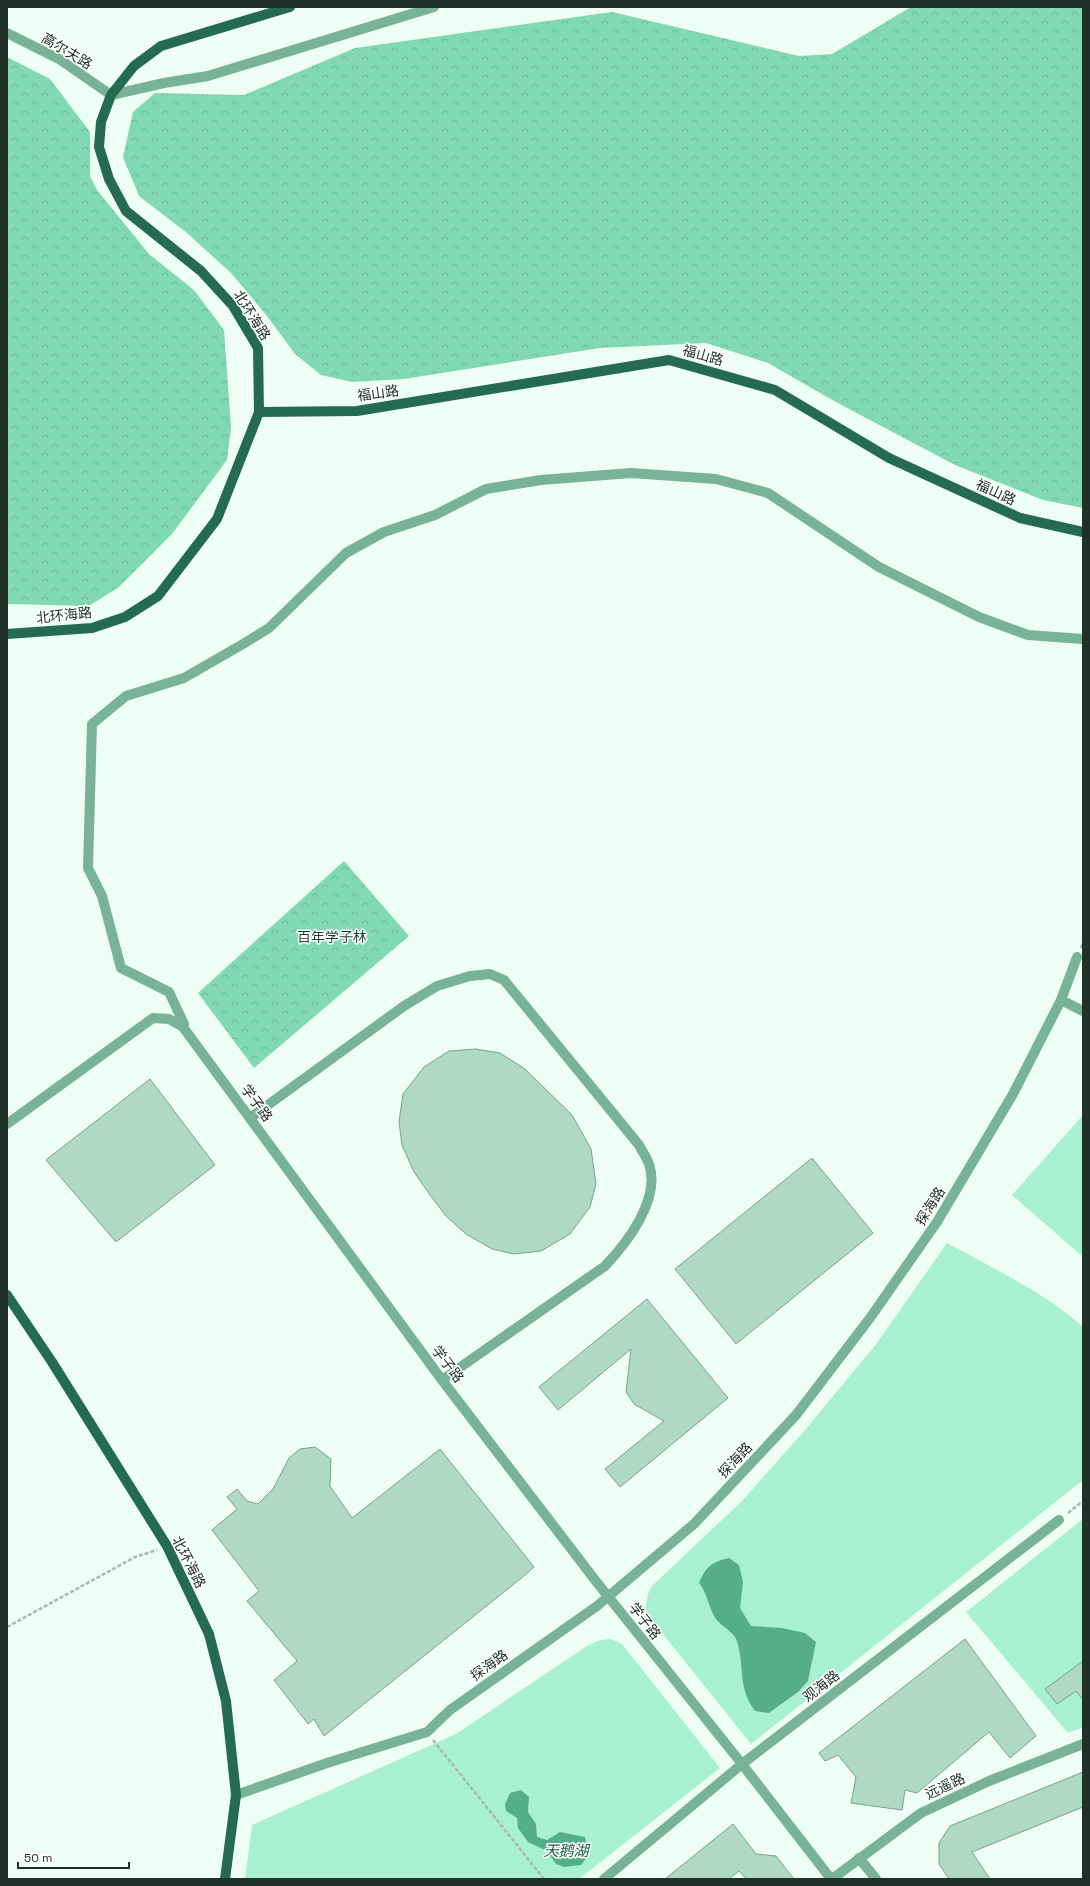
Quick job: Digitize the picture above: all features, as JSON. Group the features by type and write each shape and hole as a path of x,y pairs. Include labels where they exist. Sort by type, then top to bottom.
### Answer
{"main road":[{"name":"北环海路","path":"7,634 92,628 125,617 158,596 217,519 259,412 258,348 233,306 200,270 126,211 109,179 99,147 100,122 111,96 134,66 161,46 290,7"},
{"name":"福山路","path":"259,412 357,411 669,360 775,390 889,458 1020,518 1083,532"},
{"name":"北环海路","path":"7,1295 52,1362 166,1546 209,1634 226,1701 236,1795 225,1879"}],"street":[{"path":"111,96 164,83 208,76 434,7"},
{"name":"高尔夫路","path":"7,33 59,59 111,96"},
{"path":"184,1024 169,992 121,968 102,896 88,868 92,724 126,696 184,678 269,628 346,553 384,532 434,515 486,489 541,480 631,472 716,479 768,493 879,567 979,617 1028,635 1083,639"},
{"name":"探海路","path":"236,1795 327,1762 427,1732 450,1710 609,1596 694,1524 796,1415 870,1318 937,1222 1013,1094 1061,1000 1077,957"},
{"path":"250,1118 404,1006 437,986 470,976 490,974 504,980 639,1145 649,1164 652,1181 647,1202 638,1223 623,1247 605,1266 442,1380"},
{"path":"1061,1000 1083,1011"},
{"name":"学子路","path":"7,1124 153,1018 169,1019 183,1027 442,1380 594,1580 609,1596 626,1620 832,1879"},
{"name":"观海路","path":"605,1879 742,1764 1059,1520"},
{"name":"远遥路","path":"832,1879 921,1813 989,1781 1083,1744"},
{"path":"859,1858 876,1879"}],"path":[{"path":"1059,1520 1083,1500"},
{"path":"7,1627 135,1557 166,1546"},
{"path":"427,1732 544,1879"}],"shaded area":[{"path":"1083,1115 1083,1257 1012,1195"},
{"path":"947,1243 1000,1271 1035,1292 1068,1314 1083,1327 1083,1480 751,1744 650,1618 645,1609 648,1594 652,1586 742,1501 805,1430 877,1343"},
{"path":"1083,1519 1083,1727 1068,1733 966,1612"},
{"path":"610,1639 622,1644 720,1768 579,1879 245,1879 252,1825 456,1734 587,1646 600,1640"}],"green space":[{"path":"911,7 1083,7 1083,508 1043,500 955,465 834,401 768,363 706,343 600,348 404,379 352,382 321,375 295,354 267,316 231,273 187,233 139,196 123,157 133,112 155,93 244,95 355,48 612,12 799,56 832,54"},
{"path":"7,57 50,79 90,132 90,176 97,190 149,254 194,290 224,330 231,427 227,460 172,534 119,587 89,606 7,604"},
{"name":"百年学子林","path":"344,861 409,936 254,1068 198,993"}],"water":[{"path":"729,1558 739,1565 743,1582 740,1608 751,1626 782,1628 805,1633 816,1642 808,1681 798,1692 769,1713 755,1711 749,1702 744,1685 737,1641 733,1635 716,1619 699,1583 704,1572 710,1566 718,1561"},
{"name":"天鹅湖","path":"521,1790 529,1797 528,1812 536,1824 537,1837 547,1840 560,1832 585,1837 588,1856 581,1865 564,1867 556,1864 547,1851 528,1842 518,1828 517,1818 506,1811 505,1804 510,1793"}],"building":[{"path":"476,1049 500,1053 525,1069 572,1115 591,1149 596,1184 590,1207 570,1234 541,1251 514,1254 492,1249 466,1234 446,1216 430,1195 414,1172 402,1145 399,1122 403,1094 424,1067 449,1051"},
{"path":"150,1079 215,1165 116,1242 46,1160"},
{"path":"812,1158 873,1233 736,1344 675,1269"},
{"path":"647,1299 728,1398 620,1487 605,1469 664,1421 634,1404 626,1392 631,1349 558,1410 539,1387"},
{"path":"315,1447 331,1459 330,1486 352,1518 440,1449 534,1567 324,1736 314,1719 308,1724 274,1680 297,1661 247,1601 259,1591 212,1530 237,1509 227,1497 237,1489 247,1501 258,1504 273,1489 289,1458 300,1449"},
{"path":"965,1639 1036,1736 1010,1758 989,1732 917,1793 905,1790 902,1810 851,1803 856,1777 838,1755 825,1761 819,1753"},
{"path":"1083,1661 1083,1700 1076,1691 1057,1704 1045,1689"},
{"path":"1083,1772 1083,1807 972,1852 990,1879 949,1879 939,1864 939,1843 950,1826"},
{"path":"733,1824 756,1854 776,1856 794,1879 746,1879 739,1871 729,1879 665,1879"}]}
